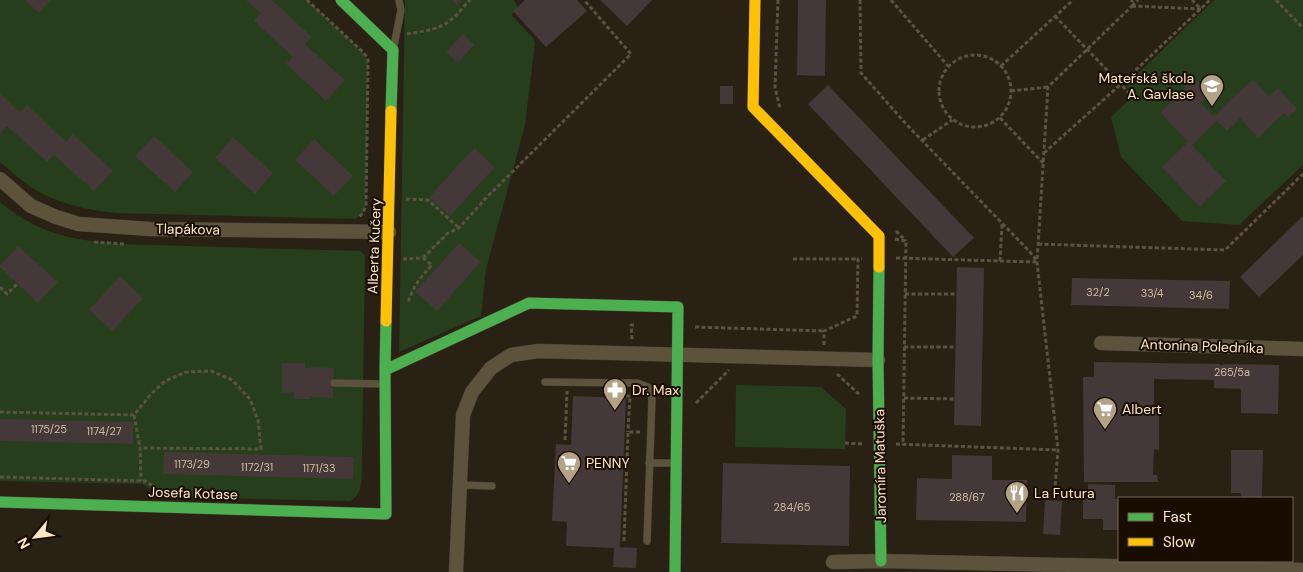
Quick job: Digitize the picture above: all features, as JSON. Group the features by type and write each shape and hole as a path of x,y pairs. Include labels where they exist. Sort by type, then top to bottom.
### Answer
{"street":[{"path":"341,0 393,50"},
{"path":"756,0 753,107 879,236"},
{"name":"Alberta Kučery","path":"386,514 385,370 393,50"},
{"name":"Tlapákova","path":"0,179 31,206 56,217 79,224 150,229 389,232"},
{"name":"Jaromíra Matuška","path":"879,236 878,360 881,561"},
{"path":"385,370 529,303 678,307 675,572"},
{"name":"Antonína Poledníka","path":"1101,343 1303,349"},
{"path":"456,572 463,416 472,392 491,368 511,354 538,351 878,360"},
{"name":"Josefa Kotase","path":"0,502 386,514"},
{"path":"833,562 881,561 1303,570"}],"lane":[{"path":"393,50 401,10 399,0"},
{"path":"545,382 637,383 648,387 652,398 647,541"},
{"path":"334,383 385,384"},
{"path":"649,463 676,463"},
{"path":"460,485 492,486"}],"path":[{"path":"307,0 364,53 368,59 366,206 363,213 355,219"},
{"path":"397,36 442,26 454,18 470,0"},
{"path":"389,261 423,258 448,233 458,228 631,54 584,0"},
{"path":"778,0 775,87 780,109 787,116"},
{"path":"860,0 861,73 907,125 1029,251 1037,262"},
{"path":"891,0 948,66"},
{"path":"1001,66 1073,0"},
{"path":"1132,0 1132,6"},
{"path":"1011,90 1048,87 1138,0"},
{"path":"1192,0 1200,9"},
{"path":"1044,154 1210,0"},
{"path":"1276,0 1303,28"},
{"path":"1132,6 1200,9"},
{"path":"1055,16 1133,97"},
{"path":"969,55 981,55 992,59 1001,66 1006,73 1011,90 1010,100 1000,118 982,128 961,126 952,120 943,111 939,100 938,87 941,76 948,66 958,59 969,55"},
{"path":"1048,87 1037,262 1058,450 1054,498"},
{"path":"1000,118 1043,163"},
{"path":"923,140 952,120"},
{"path":"1038,244 1225,250 1303,174"},
{"path":"390,199 428,200 458,228"},
{"path":"1000,261 1002,223"},
{"path":"892,227 906,241 903,445"},
{"path":"879,236 906,241"},
{"path":"91,242 128,244"},
{"path":"408,303 416,283 432,265 423,258"},
{"path":"793,259 906,258 1037,262"},
{"path":"858,259 857,316 824,331 822,368 832,369 860,395"},
{"path":"0,287 7,294 18,284"},
{"path":"905,294 956,294"},
{"path":"904,347 955,347"},
{"path":"696,411 696,402 732,367"},
{"path":"140,448 261,449 258,420 250,399 232,380 211,371 186,372 165,381 150,395 134,415 140,448 141,481"},
{"path":"565,440 567,388"},
{"path":"624,541 630,396"},
{"path":"904,398 954,399"},
{"path":"0,412 134,415"},
{"path":"628,432 650,433"},
{"path":"845,443 866,444"},
{"path":"880,444 1058,450"},
{"path":"0,478 145,481 158,489"}],"green space":[{"path":"0,0 307,0 364,53 368,59 366,206 363,213 355,219 116,213 76,206 56,200 37,191 0,162"},
{"path":"405,0 514,0 518,8 512,16 533,38 535,43 525,125 486,269 481,316 399,352"},
{"name":"Mateřská škola A. Gavlase","path":"1214,0 1303,0 1303,165 1239,225 1182,221 1121,157 1111,117 1134,95 1127,87 1127,84"},
{"path":"0,202 14,213 41,228 85,240 118,244 361,251 365,256 362,477 360,488 355,498 350,501 164,497 142,484 0,481"},
{"path":"736,385 821,387 846,409 845,449 735,447"}],"building":[{"path":"25,0 51,0 39,13"},
{"path":"246,0 272,0 312,37 305,44 345,80 326,101 286,64 293,57 254,21 260,13"},
{"path":"451,0 462,0 457,5"},
{"path":"525,0 577,0 587,11 546,47 513,11"},
{"path":"600,0 652,0 627,26"},
{"path":"798,0 826,0 825,76 797,75"},
{"path":"463,34 474,45 458,63 446,52"},
{"path":"1191,75 1210,94 1201,103 1214,116 1253,79 1269,97 1278,88 1297,109 1288,117 1284,113 1258,138 1240,118 1227,131 1217,121 1192,145 1226,181 1199,207 1162,167 1188,142 1160,112 1186,88 1182,84"},
{"path":"828,85 974,238 953,257 808,104"},
{"path":"720,86 733,86 733,104 720,104"},
{"path":"0,94 20,112 27,105 66,142 73,134 113,171 94,191 54,155 47,162 7,126 1,133"},
{"path":"154,136 193,172 175,192 135,156"},
{"path":"233,137 273,173 255,194 215,158"},
{"path":"314,139 353,176 334,196 295,160"},
{"path":"474,148 495,167 450,216 429,197"},
{"path":"1303,216 1303,255 1259,297 1240,277"},
{"path":"459,243 481,262 437,311 415,292"},
{"path":"18,246 58,282 38,303 0,267"},
{"path":"957,267 984,268 981,426 954,425"},
{"path":"120,276 143,298 112,331 89,310"},
{"path":"1072,278 1230,281 1229,309 1071,305"},
{"path":"1094,362 1279,365 1278,414 1241,413 1241,389 1214,388 1214,380 1154,379 1154,407 1159,407 1159,450 1154,449 1153,475 1157,475 1158,482 1084,482 1083,377 1094,377"},
{"path":"282,363 305,363 305,368 334,368 333,398 310,397 311,399 294,399 294,392 282,393"},
{"path":"573,396 626,398 620,547 637,548 636,568 613,567 614,548 566,546 567,522 552,521 556,444 571,445"},
{"path":"0,419 133,422 133,444 0,441"},
{"path":"1231,450 1263,450 1262,497 1241,497 1241,493 1231,493"},
{"path":"164,452 354,457 353,479 163,474"},
{"path":"952,455 992,456 992,480 1027,480 1026,522 916,520 917,478 952,479"},
{"path":"723,463 850,466 849,546 721,543"},
{"path":"1088,484 1115,485 1115,499 1118,499 1118,530 1103,530 1103,519 1083,519 1083,498 1088,497"},
{"path":"1045,500 1062,501 1060,535 1043,534"}],"traffic: fast":[{"path":"341,0 393,50 391,111"},
{"path":"879,267 878,360 881,561"},
{"path":"385,370 529,303 678,307 675,572"},
{"path":"0,502 386,514 386,321"}],"traffic: slow":[{"path":"755,0 753,107 879,236 879,267"},
{"path":"386,321 391,111"}],"place":[{"name":"Mateřská škola A. Gavlase","path":"1212,107"},
{"name":"Dr. Max","path":"615,411"},
{"name":"Albert","path":"1105,430"},
{"name":"PENNY","path":"569,484"},
{"name":"La Futura","path":"1017,514"}]}
